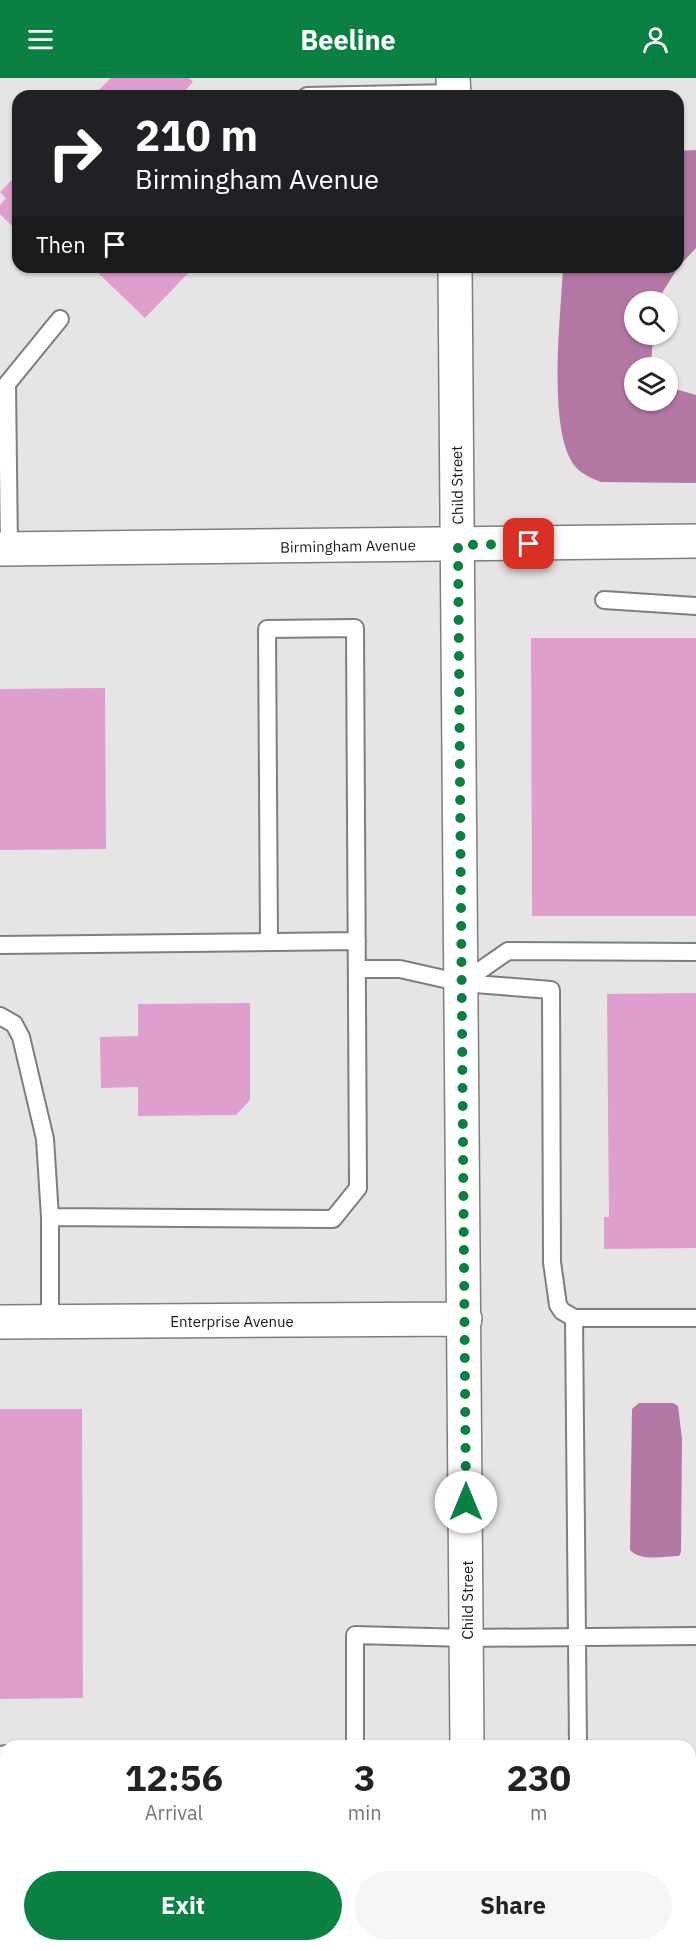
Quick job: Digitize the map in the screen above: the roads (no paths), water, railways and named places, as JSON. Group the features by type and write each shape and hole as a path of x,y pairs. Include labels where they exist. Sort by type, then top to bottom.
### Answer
{"street":[{"name":"Child Street","path":"455,273 467,1740"},
{"name":"Birmingham Avenue","path":"4,549 696,541"},
{"name":"Enterprise Avenue","path":"0,1322 465,1319"}],"lane":[{"path":"432,90 453,89"},
{"path":"4,549 7,384 60,319"},
{"path":"604,600 696,606"},
{"path":"50,1217 333,1219 358,1188 355,628 267,629 269,941"},
{"path":"0,945 357,941"},
{"path":"462,983 508,951 696,951"},
{"path":"358,969 400,969 462,983 551,990 552,1262 558,1305 562,1311 574,1318 696,1318"},
{"path":"0,1016 14,1024 21,1037 45,1139 50,1217 50,1322"},
{"path":"574,1318 578,1740"},
{"path":"356,1740 356,1635 467,1638 696,1636"}]}
